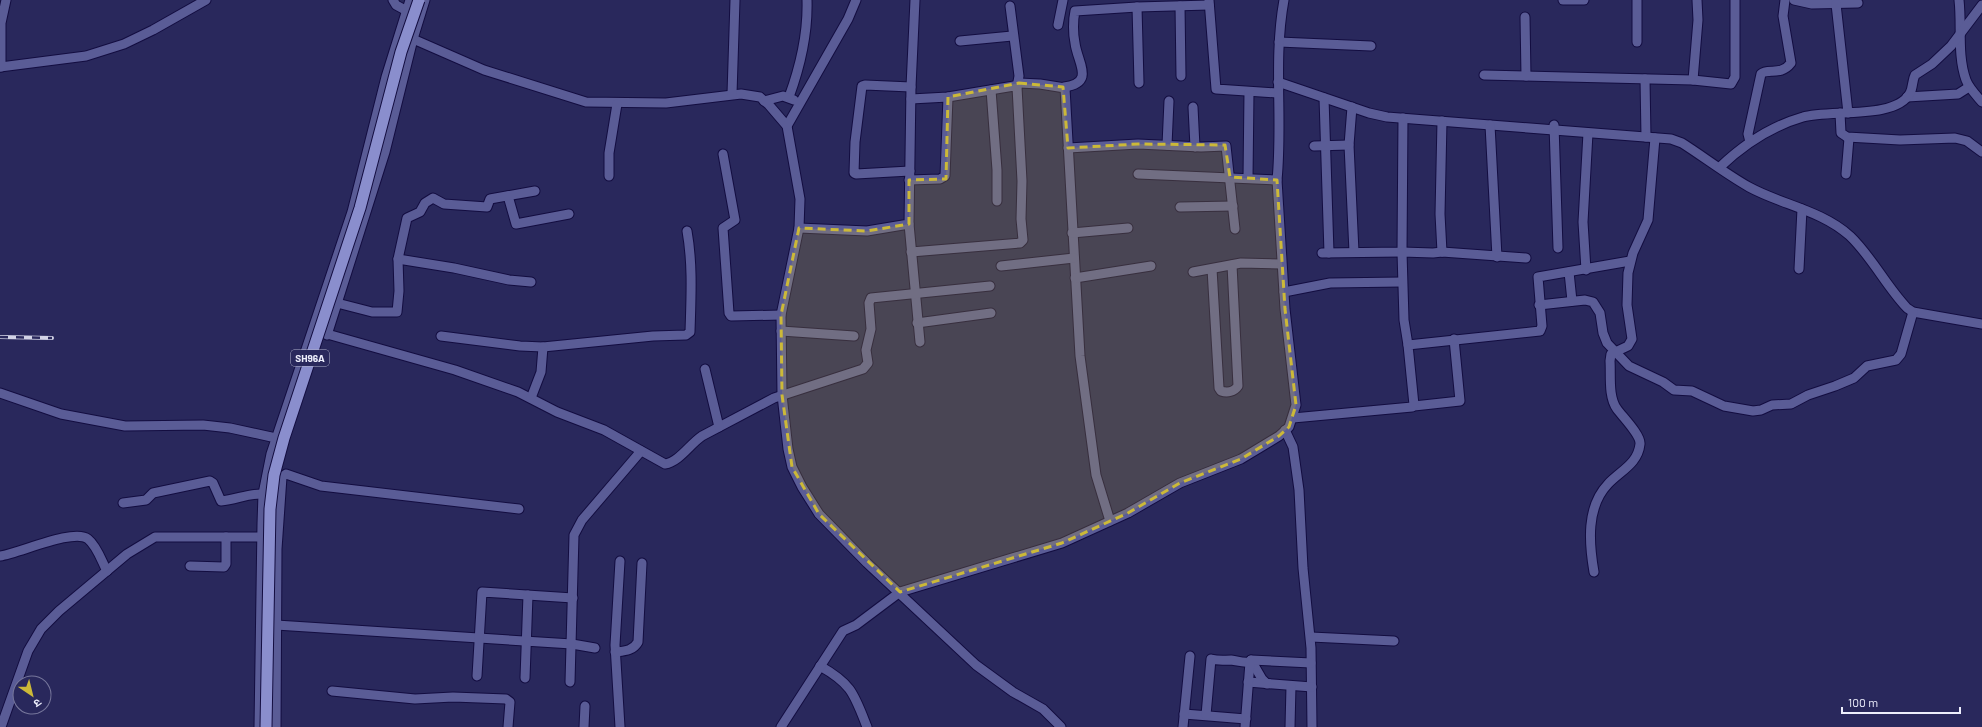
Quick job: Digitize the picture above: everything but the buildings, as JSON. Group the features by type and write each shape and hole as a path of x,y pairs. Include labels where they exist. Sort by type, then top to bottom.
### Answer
{"main road":[{"name":"SH96A","path":"266,727 270,509 274,475 284,438 360,208 401,52 419,0"}],"street":[{"path":"6,0 1,23 0,67 86,56 124,44 153,30 206,0"},
{"path":"393,0 396,5 407,11"},
{"path":"259,727 263,494 276,438 352,212 386,77 410,0"},
{"path":"327,335 385,152 413,39 425,0"},
{"path":"732,94 735,0"},
{"path":"789,97 802,50 807,0"},
{"path":"787,126 848,19 856,0"},
{"path":"915,0 911,87 908,224 920,342"},
{"path":"1058,25 1063,0"},
{"path":"781,727 843,631 856,625 900,592 1062,543 1128,514 1180,483 1241,459 1285,430 1293,418 1296,405 1281,264 1277,180 1279,164 1277,93 1280,20 1284,0"},
{"path":"1563,0 1584,0"},
{"path":"1637,0 1637,42"},
{"path":"1693,80 1698,20 1697,0"},
{"path":"1484,75 1693,80 1731,84 1734,81 1735,0"},
{"path":"1750,142 1748,134 1761,74 1764,71 1782,70 1791,62 1783,16 1785,0"},
{"path":"1794,0 1812,4 1858,3"},
{"path":"1959,0 1962,61 1966,81 1969,90 1982,102"},
{"path":"911,100 948,97 1018,85 1074,86 1078,83 1082,74 1080,60 1075,44 1074,12 1121,4 1137,7 1151,3 1180,6 1209,2 1214,86 1218,90 1277,93"},
{"path":"1836,4 1844,113 1842,133 1849,138 1846,174"},
{"path":"1907,97 1910,93 1915,75 1932,64 1951,46 1982,5"},
{"path":"911,252 1022,241 1022,181 1018,85 1010,6"},
{"path":"1180,6 1181,76"},
{"path":"1137,7 1139,83"},
{"path":"1525,17 1526,76"},
{"path":"401,31 413,39 484,70 586,102 617,104 666,103 732,94 760,97 764,101 787,126 800,199 799,228 781,315 782,395 788,449 792,467 802,487 820,514 867,563 900,592 976,665 1013,692 1043,709 1061,727"},
{"path":"960,40 1012,36"},
{"path":"1279,42 1371,46"},
{"path":"1645,79 1646,137"},
{"path":"1278,82 1386,117 1554,128 1588,133 1671,139 1682,143 1749,187 1818,215 1850,237 1898,299 1913,312 1982,324"},
{"path":"911,87 862,86 855,142 854,173 909,175 940,179 945,176 948,97"},
{"path":"764,101 776,96 789,97 810,87"},
{"path":"1064,87 1080,356 1094,462 1110,522"},
{"path":"991,90 997,170 997,201"},
{"path":"1720,167 1732,154 1750,142 1801,117 1817,114 1844,113 1888,108 1907,97 1952,94 1969,90"},
{"path":"1248,92 1248,178"},
{"path":"789,97 800,105"},
{"path":"1324,98 1326,145 1326,253 1442,252 1526,258"},
{"path":"1167,145 1169,101"},
{"path":"609,176 609,153 617,104"},
{"path":"1193,107 1195,147"},
{"path":"1352,107 1349,145 1354,252"},
{"path":"1403,118 1402,282 1404,320 1414,406"},
{"path":"1442,121 1440,214 1442,252"},
{"path":"1490,125 1497,257"},
{"path":"1554,128 1558,248"},
{"path":"1586,270 1583,222 1588,133"},
{"path":"1847,137 1900,140 1954,138 1966,141 1982,152"},
{"path":"1594,572 1590,549 1593,511 1608,484 1633,462 1640,444 1638,437 1613,402 1610,361 1611,354 1628,346 1632,340 1627,305 1628,273 1630,261 1636,245 1648,220 1655,138"},
{"path":"1068,148 1138,144 1195,147 1226,146 1235,229"},
{"path":"1314,146 1349,145"},
{"path":"723,154 735,220 723,228 729,313 731,316 781,315"},
{"path":"1138,174 1277,180"},
{"path":"337,303 363,311 397,312 398,259 407,218 420,212 428,200 433,198 444,204 487,207 490,199 535,191"},
{"path":"508,196 516,224 569,214"},
{"path":"1180,207 1232,206"},
{"path":"1798,269 1802,209"},
{"path":"799,228 867,231 908,224"},
{"path":"1072,233 1128,228"},
{"path":"441,336 520,346 543,347 688,334 690,332 691,276 687,231"},
{"path":"1001,266 1074,258"},
{"path":"398,259 454,268 509,280 531,282"},
{"path":"1408,345 1540,331 1542,326 1539,305 1538,277 1586,270 1630,261"},
{"path":"1194,272 1248,263 1281,264"},
{"path":"1212,269 1218,388 1221,391 1228,392 1235,390 1238,386 1232,265"},
{"path":"1075,278 1150,266"},
{"path":"1569,272 1572,302"},
{"path":"1284,292 1330,283 1402,282"},
{"path":"313,330 455,370 518,392 557,412 604,430 662,463 669,464 673,462 692,443 764,403 782,395 863,369 868,363 866,350 871,329 869,299 990,286"},
{"path":"1539,305 1590,301 1596,305 1600,313 1605,339 1614,352 1629,366 1663,382 1674,390 1692,391 1729,408 1758,410 1772,404 1791,404 1808,395 1836,386 1854,378 1867,366 1896,360 1901,354 1913,312"},
{"path":"917,323 990,313"},
{"path":"781,331 854,336"},
{"path":"1293,418 1410,408 1414,406 1460,401 1454,339"},
{"path":"531,398 541,372 543,347"},
{"path":"706,369 719,427"},
{"path":"0,393 61,414 125,426 203,425 230,428 276,438"},
{"path":"1285,430 1293,447 1299,490 1303,568 1311,637 1312,727"},
{"path":"570,682 574,535 576,528 641,452"},
{"path":"276,727 277,549 281,479 286,474 321,486 519,509"},
{"path":"123,503 146,500 153,493 210,481 213,483 221,501 252,494 263,494"},
{"path":"0,556 15,554 62,538 76,535 83,537 92,544 107,571"},
{"path":"1,727 28,651 41,629 59,611 127,554 156,537 262,537"},
{"path":"190,566 224,567 226,564 226,537"},
{"path":"620,561 615,652 620,727"},
{"path":"615,652 629,650 636,646 638,642 642,563"},
{"path":"477,676 478,638 482,592 573,598"},
{"path":"525,678 528,642 528,595"},
{"path":"276,625 572,644 595,648"},
{"path":"1311,637 1394,641"},
{"path":"1183,727 1190,656"},
{"path":"1206,716 1211,659 1221,662 1230,660 1240,664 1251,661 1312,663"},
{"path":"1184,714 1206,716 1245,723 1251,661"},
{"path":"1251,661 1262,679 1267,684"},
{"path":"820,666 840,678 852,692 867,727"},
{"path":"1248,682 1312,687"},
{"path":"1290,727 1291,686"},
{"path":"332,691 415,699 453,697 506,699 510,702 508,727"},
{"path":"584,727 585,706"}],"highlighted area":[{"path":"1019,83 1063,87 1068,148 1138,144 1225,145 1230,177 1277,180 1285,309 1296,405 1289,427 1279,436 1241,459 1180,483 1128,513 1062,543 900,592 819,514 792,467 782,395 781,315 799,228 867,231 909,224 909,180 946,179 948,97"}],"railway":[{"path":"0,337 52,338"}]}
